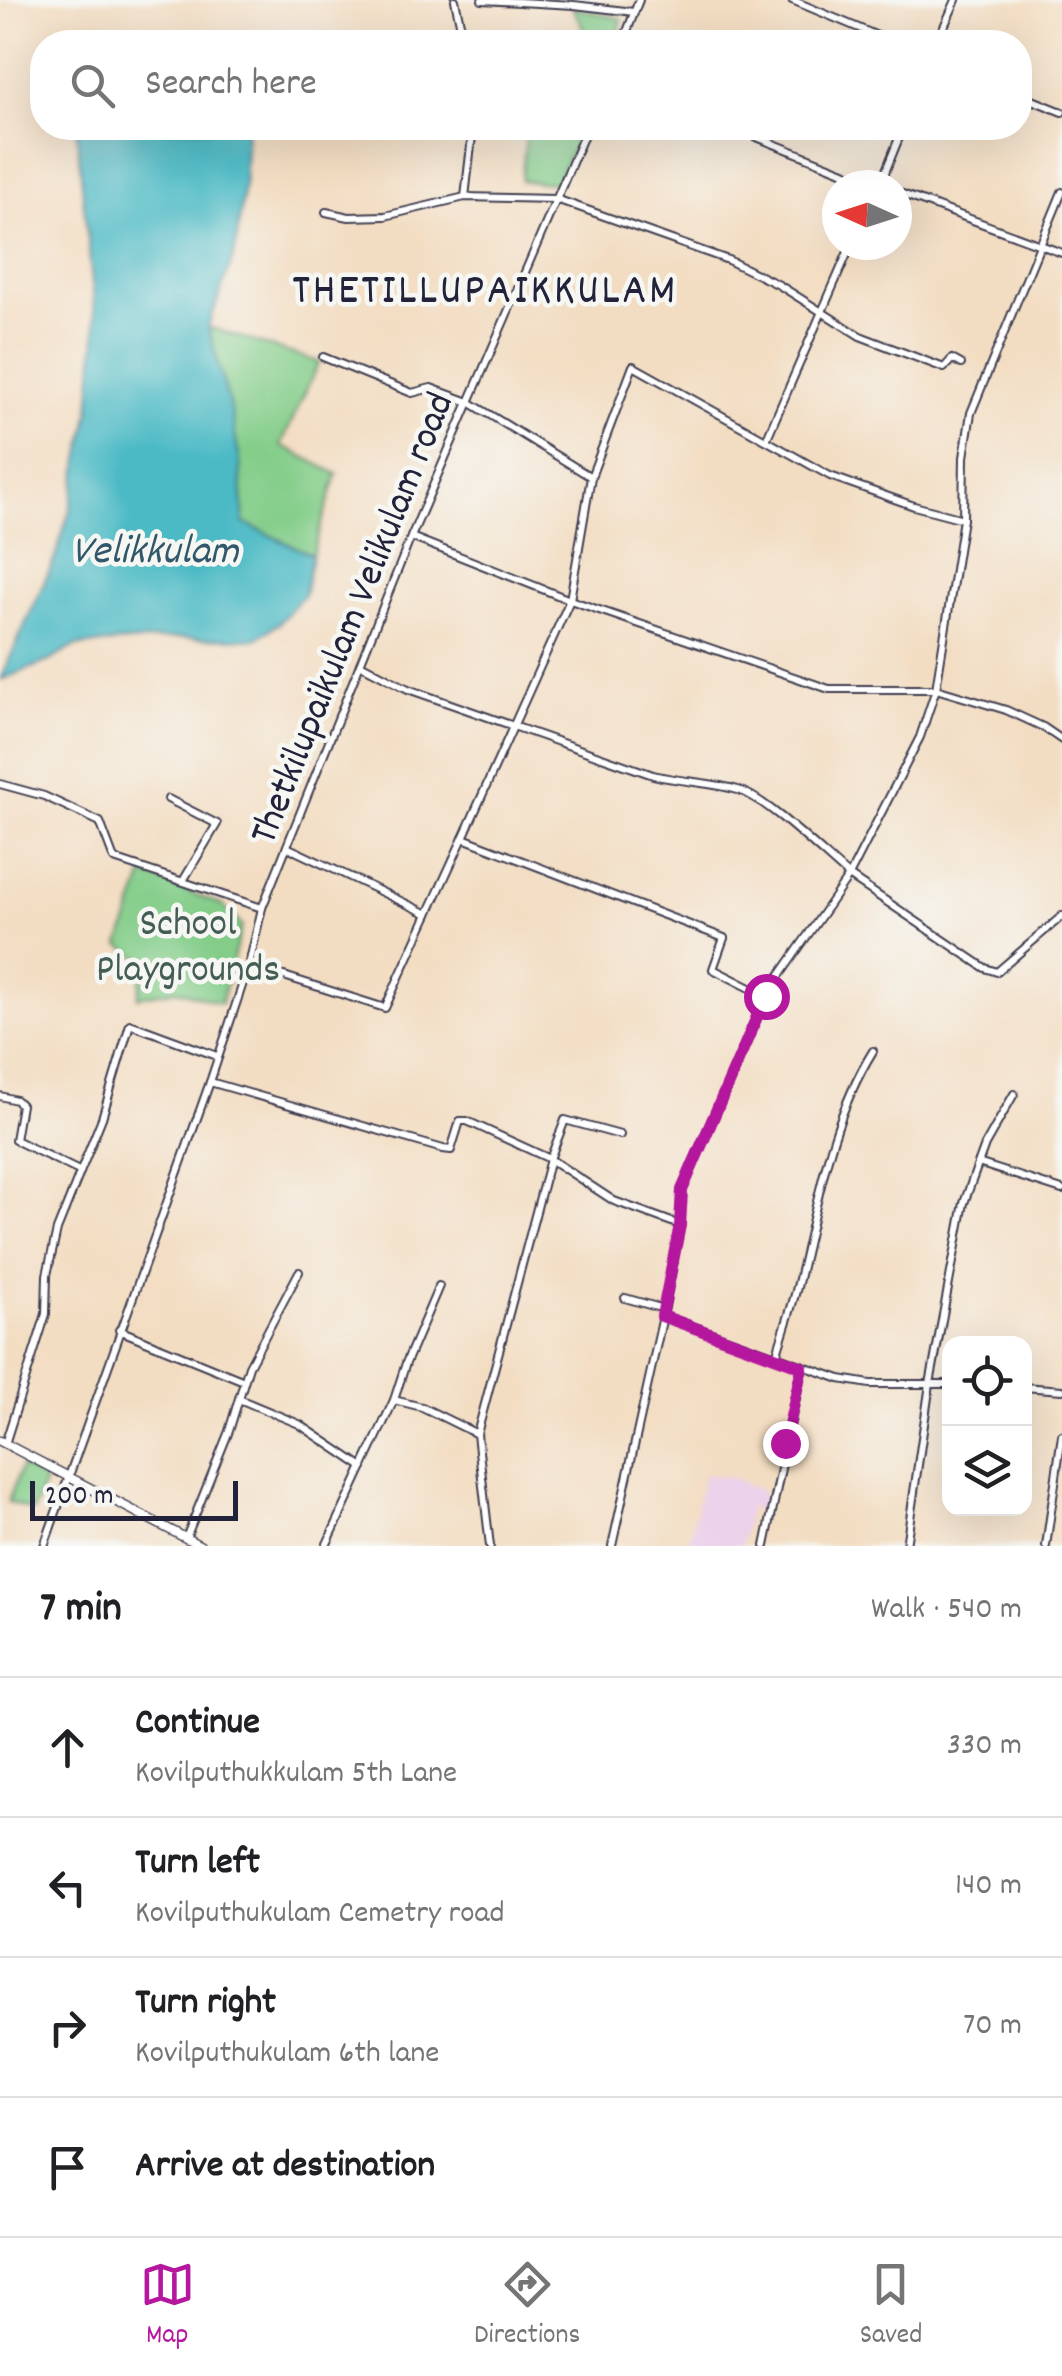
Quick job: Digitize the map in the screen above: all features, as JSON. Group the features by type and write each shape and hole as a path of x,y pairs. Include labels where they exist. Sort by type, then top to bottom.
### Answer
{"street":[{"path":"455,0 461,30"},
{"path":"482,0 574,4 634,12"},
{"path":"627,30 639,0"},
{"path":"792,0 863,30"},
{"path":"943,30 956,0"},
{"path":"1032,100 1062,112"},
{"path":"465,196 472,140"},
{"name":"Thetkilupaikulam Velikulam road","path":"44,1546 118,1330 210,1082 249,966 262,908 411,536 582,140"},
{"path":"764,140 840,170"},
{"path":"885,170 898,140"},
{"path":"612,1546 663,1312 680,1225 682,1190 766,996 849,876 920,737 936,689 963,519 964,457 971,413 1062,192"},
{"path":"326,212 349,217 384,216 465,196 556,199 728,260 779,285 860,336 908,356 944,368 952,359 961,364"},
{"path":"912,197 1062,253"},
{"path":"766,438 844,260"},
{"path":"323,357 412,393 431,388 469,402 591,477"},
{"path":"249,966 385,1008 570,600 591,477 633,366 830,476 963,519"},
{"path":"411,536 570,600 829,688 936,689 1006,710 1062,740"},
{"path":"360,664 408,689 653,775 741,790 849,876 997,972 1062,916"},
{"path":"0,784 44,796 100,822 114,858 262,908"},
{"path":"168,799 216,824 182,881"},
{"path":"464,838 724,938 713,969 766,996"},
{"path":"289,848 428,914"},
{"path":"201,1546 2,1442 46,1314 48,1275 57,1230 102,1118 130,1024 217,1056"},
{"path":"776,1357 798,1283 821,1176 852,1085 873,1051"},
{"path":"210,1082 443,1149 455,1146 460,1121 467,1121 550,1159 614,1201 680,1225"},
{"path":"906,1546 930,1384 961,1220 978,1163 1014,1094"},
{"path":"0,1096 21,1105 16,1140 80,1170"},
{"path":"490,1546 477,1434 550,1159 565,1120 620,1135"},
{"path":"978,1163 1062,1190"},
{"path":"186,1538 244,1381 299,1272"},
{"path":"326,1546 394,1400 439,1286"},
{"path":"625,1298 840,1380 942,1384"},
{"path":"118,1330 244,1381"},
{"path":"765,1546 802,1367"},
{"path":"1032,1388 1062,1390"},
{"path":"239,1399 299,1424 363,1467"},
{"path":"394,1400 422,1407 477,1434"},
{"path":"1046,1546 1062,1435"}],"shaded area":[{"path":"704,1474 733,1478 763,1492 765,1509 761,1514 750,1505 741,1546 688,1546"}],"green space":[{"path":"572,7 622,19 620,30 583,30"},
{"path":"526,140 577,140 556,183 521,181"},
{"path":"208,327 319,362 281,445 337,474 312,555 244,523 231,424"},
{"name":"School Playgrounds","path":"144,874 222,905 242,926 221,1003 177,990 138,997 144,961 120,945"},
{"path":"21,1467 46,1479 33,1511 8,1502"}],"water":[{"name":"Velikkulam","path":"77,140 246,140 235,252 208,327 231,411 240,462 244,523 312,555 304,595 279,623 256,639 179,638 76,646 0,680 55,558 70,509 90,410 96,335"}],"district":[{"name":"THETILLUPAIKKULAM","path":"485,286"}],"route":[{"path":"766,996 682,1190 680,1225 662,1316 802,1367 785,1443"}]}
